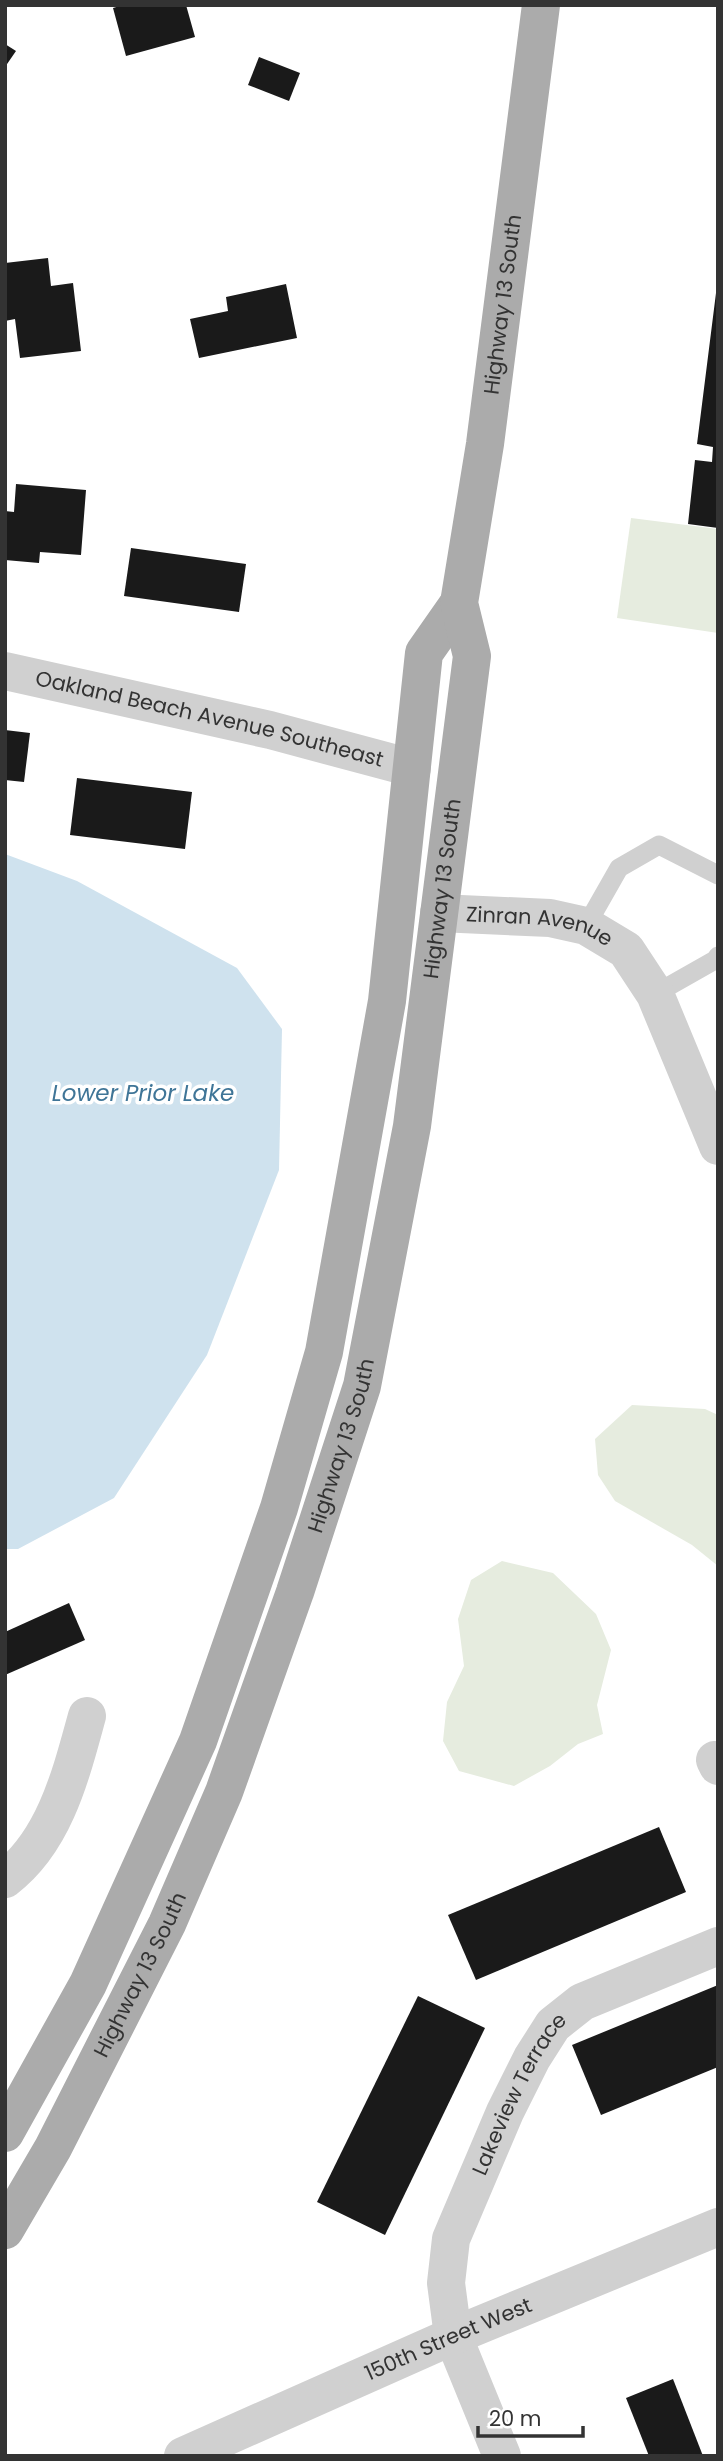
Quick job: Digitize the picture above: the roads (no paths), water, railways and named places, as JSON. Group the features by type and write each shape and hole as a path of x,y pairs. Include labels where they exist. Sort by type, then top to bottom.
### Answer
{"main road":[{"name":"Highway 13 South","path":"5,2230 54,2148 167,1924 224,1792 295,1592 362,1386 412,1126 472,656 458,603 485,444 541,5"},
{"name":"Highway 13 South","path":"5,2133 88,1984 198,1741 279,1507 327,1339 387,1001 424,653 458,603"}],"street":[{"name":"Oakland Beach Avenue Southeast","path":"5,671 270,730 412,768"},
{"name":"Zinran Avenue","path":"439,913 550,918 586,926 626,950 655,994 718,1146"},
{"path":"5,1879 21,1867 55,1815 71,1773 87,1716"},
{"name":"Lakeview Terrace","path":"502,2456 453,2336 446,2283 451,2239 505,2112 533,2058 554,2025 582,2002 718,1946"},
{"name":"150th Street West","path":"183,2456 453,2336 718,2227"}],"lane":[{"path":"586,926 619,868 659,845 718,875"},
{"path":"655,994 718,956"}],"water":[{"name":"Lower Prior Lake","path":"5,854 77,881 237,968 282,1029 279,1170 207,1355 114,1498 18,1549 5,1549"}]}
